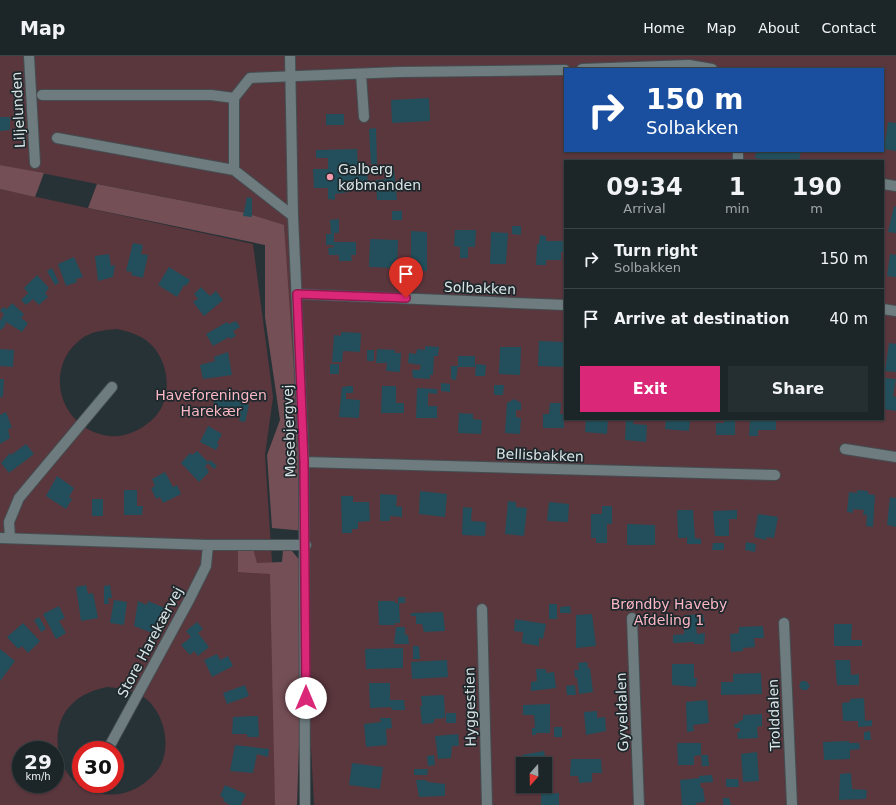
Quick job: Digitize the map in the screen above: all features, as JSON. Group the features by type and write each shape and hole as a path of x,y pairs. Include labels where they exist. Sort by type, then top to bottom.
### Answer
{"street":[{"name":"Liljelunden","path":"29,56 35,163"},
{"name":"Mosebjergvej","path":"290,56 293,216 304,462 306,545 306,805"},
{"path":"609,68 689,65 706,68"},
{"path":"234,170 234,98 250,78 564,70"},
{"path":"362,74 364,117"},
{"path":"42,96 211,95 234,98"},
{"path":"57,138 234,170 293,216"},
{"path":"884,184 896,186"},
{"name":"Solbakken","path":"297,294 564,305"},
{"path":"884,309 896,311"},
{"path":"112,387 19,498 9,522 5,538 208,546 306,545"},
{"path":"845,449 896,457"},
{"name":"Bellisbakken","path":"304,462 775,475"},
{"name":"Store Harekærvej","path":"112,741 206,566 208,546"},
{"name":"Hyggestien","path":"482,609 487,805"},
{"name":"Gyveldalen","path":"632,618 639,805"},
{"name":"Trolddalen","path":"784,623 792,805"}],"green space":[{"name":"Brøndby Haveby Afdeling 1","path":"0,56 896,56 896,805 314,805 284,226 246,213 0,165"},
{"name":"Haveforeningen Harekær","path":"0,189 253,244 273,397 265,455 288,805 0,805","holes":["116,329 140,336 147,341 160,357 166,378 167,388 165,399 155,417 140,429 122,436 109,436 92,431 78,422 68,409 62,395 60,379 63,364 71,349 84,337 104,330"]}],"shaded area":[{"path":"0,165 44,173 35,197 0,189"},
{"path":"97,184 246,213 284,225 305,531 272,528 267,455 280,420 265,317 265,245 88,208"},
{"path":"253,548 257,563 282,562 283,550 292,551 301,562 302,653 297,805 275,805 270,574 238,572 238,550"}],"building":[{"path":"429,98 430,121 392,123 391,100"},
{"path":"326,114 344,114 344,125 326,125"},
{"path":"0,117 10,117 10,130 0,131"},
{"path":"888,122 896,123 896,151 884,149"},
{"path":"376,128 377,164 371,164 369,129"},
{"path":"357,149 358,168 367,168 368,188 348,189 349,192 335,194 335,200 328,199 328,188 314,188 313,169 328,169 328,158 316,158 316,150"},
{"path":"756,152 801,152 799,160 768,160 755,158"},
{"path":"394,169 397,200 377,200 376,180 386,179 388,170"},
{"path":"247,197 252,198 252,217 243,216"},
{"path":"894,206 896,207 896,233 888,232"},
{"path":"392,211 402,211 402,220 392,220"},
{"path":"339,219 339,233 334,233 334,242 356,242 356,255 351,255 352,261 339,261 339,255 329,255 328,248 334,247 333,245 326,245 326,234 331,234 330,220"},
{"path":"512,226 521,226 521,235 512,234"},
{"path":"455,230 476,230 475,247 468,247 468,258 460,258 460,247 454,246"},
{"path":"411,231 427,232 427,271 411,271"},
{"path":"491,232 508,233 506,264 490,264"},
{"path":"540,235 546,236 546,241 564,241 564,252 561,252 561,260 546,260 546,265 536,265 537,244 539,244"},
{"path":"370,239 398,240 397,268 369,267"},
{"path":"133,243 143,245 141,254 148,255 143,278 131,275 132,272 126,271"},
{"path":"109,254 111,266 115,265 113,277 98,281 95,256"},
{"path":"890,254 896,255 896,277 887,276"},
{"path":"74,257 83,277 76,279 77,282 66,286 58,264"},
{"path":"169,267 190,280 186,286 184,285 177,297 158,285"},
{"path":"52,268 59,283 55,285 47,271"},
{"path":"37,275 49,288 45,293 48,297 39,305 33,299 26,305 21,300 28,293 24,288"},
{"path":"201,287 210,296 216,291 223,300 204,316 193,302 198,299 194,294"},
{"path":"12,303 24,314 21,318 28,323 22,332 6,322 5,326 1,330 0,329 0,321 4,314 0,311 3,307 7,309"},
{"path":"236,321 240,327 233,331 236,336 230,339 229,337 213,346 206,334 227,322 229,324"},
{"path":"341,332 361,333 360,352 343,351 342,362 332,362 334,335 341,336"},
{"path":"539,341 564,342 564,367 538,366"},
{"path":"889,343 896,344 896,372 885,371"},
{"path":"425,346 439,347 438,356 434,356 433,375 430,375 430,379 413,378 412,370 420,370 421,365 408,363 409,353 416,354 417,349 425,350"},
{"path":"500,347 521,347 520,375 499,374"},
{"path":"0,349 14,350 13,367 0,366"},
{"path":"377,349 395,350 395,353 401,353 400,372 386,371 387,363 376,363"},
{"path":"367,350 374,350 374,361 367,361"},
{"path":"228,352 232,375 203,379 200,365 215,361 214,357"},
{"path":"458,356 475,356 475,367 458,367"},
{"path":"330,364 339,364 339,374 330,374"},
{"path":"476,364 486,365 485,376 475,376"},
{"path":"451,366 458,366 456,380 451,379"},
{"path":"885,378 896,379 893,396 896,397 896,411 884,409"},
{"path":"0,379 4,379 3,397 0,397"},
{"path":"441,383 450,384 450,392 441,391"},
{"path":"494,385 504,385 503,395 494,395"},
{"path":"353,386 353,393 346,393 346,399 360,400 359,418 339,417 342,387"},
{"path":"382,386 396,386 396,403 404,403 404,413 381,413"},
{"path":"417,388 437,389 437,394 428,393 428,406 437,406 437,418 416,418"},
{"path":"233,394 243,396 241,402 249,405 245,422 239,421 241,414 213,408 215,396 231,400"},
{"path":"514,399 521,403 521,410 516,410 516,417 521,418 520,434 505,433 507,403"},
{"path":"550,403 561,403 560,414 564,414 564,428 543,428 543,414 549,414"},
{"path":"6,412 12,428 8,429 10,438 0,444 0,415"},
{"path":"459,413 473,414 473,419 482,420 481,434 458,433"},
{"path":"586,420 608,420 607,434 585,432"},
{"path":"626,420 634,420 633,424 647,425 646,442 625,440"},
{"path":"666,420 690,421 689,431 665,429"},
{"path":"724,420 735,420 735,435 716,435 716,423 724,423"},
{"path":"750,420 776,420 776,430 758,430 758,436 749,436"},
{"path":"208,426 222,434 217,443 219,445 216,450 200,442"},
{"path":"26,444 34,454 9,473 1,463 10,453 11,455"},
{"path":"197,451 208,462 210,460 217,466 214,469 208,463 204,468 206,467 209,472 199,482 181,463 190,453 192,455"},
{"path":"165,472 173,487 177,485 181,494 163,503 160,497 156,499 151,488 155,486 152,479"},
{"path":"57,476 74,488 69,497 72,499 66,509 46,496"},
{"path":"124,490 137,490 137,506 143,506 142,515 124,515"},
{"path":"857,490 868,491 868,494 875,495 873,527 866,526 867,515 863,515 864,510 853,509 853,513 847,512 849,492 857,493"},
{"path":"420,491 447,494 445,517 419,514"},
{"path":"380,494 397,495 396,506 402,507 402,517 390,516 390,521 380,521"},
{"path":"341,496 353,496 353,502 369,502 370,521 358,522 358,529 352,529 352,533 342,533"},
{"path":"890,497 896,498 896,527 887,525"},
{"path":"92,499 103,499 103,516 92,516"},
{"path":"508,501 516,502 516,507 527,508 524,536 505,534"},
{"path":"549,502 569,504 568,522 547,521"},
{"path":"602,506 612,506 612,524 607,524 607,543 596,543 596,538 591,538 591,514 602,514"},
{"path":"463,507 472,508 471,521 486,522 485,536 462,535"},
{"path":"677,510 693,510 695,538 701,539 701,544 687,544 687,536 686,538 678,538"},
{"path":"737,510 737,519 729,519 729,536 715,536 713,511"},
{"path":"758,514 778,517 774,538 767,537 766,540 754,537"},
{"path":"627,524 655,525 655,545 627,545"},
{"path":"746,542 756,544 755,552 745,550"},
{"path":"713,543 724,543 724,550 712,550"},
{"path":"86,585 88,594 93,593 98,618 81,621 76,587"},
{"path":"110,585 112,598 108,598 109,604 104,604 104,586"},
{"path":"398,597 405,597 405,603 399,603 400,623 395,623 395,625 379,625 378,601 395,601 395,603 398,603"},
{"path":"114,600 127,602 124,625 110,623"},
{"path":"138,601 147,605 148,601 165,608 155,634 134,626"},
{"path":"549,604 557,604 557,619 549,619"},
{"path":"59,606 65,618 59,621 66,633 56,639 43,614"},
{"path":"570,606 571,613 560,613 560,607"},
{"path":"443,612 445,631 424,632 422,624 416,624 416,616 411,616 411,613"},
{"path":"592,614 596,646 576,648 576,615"},
{"path":"703,614 705,627 696,627 697,634 705,633 704,644 694,644 694,642 673,643 673,635 684,634 684,615"},
{"path":"39,617 46,629 41,632 34,620"},
{"path":"515,619 546,624 543,639 539,638 539,646 522,643 523,632 514,631"},
{"path":"197,622 203,629 198,633 209,647 198,656 194,651 190,655 181,645 191,637 186,631"},
{"path":"23,623 40,641 28,653 22,646 18,649 7,637"},
{"path":"834,624 852,624 851,640 862,640 862,646 834,646"},
{"path":"763,626 764,638 754,638 755,647 743,648 743,651 731,652 730,634 739,633 739,627"},
{"path":"396,627 405,627 405,635 408,635 409,644 394,644"},
{"path":"413,646 419,646 420,659 413,659"},
{"path":"403,648 403,668 366,669 365,649"},
{"path":"0,649 15,661 0,681"},
{"path":"217,654 220,660 228,656 233,666 212,677 204,660"},
{"path":"447,660 448,677 412,679 411,662"},
{"path":"835,660 850,660 851,675 859,674 859,685 837,685"},
{"path":"587,662 588,668 590,668 593,692 579,694 577,678 575,678 574,670 579,670 578,663"},
{"path":"672,664 694,664 694,678 697,678 696,687 672,685"},
{"path":"536,669 546,669 546,673 554,672 556,688 531,691 531,682 537,681"},
{"path":"761,673 762,694 721,695 721,682 733,682 733,674"},
{"path":"801,681 806,681 810,686 807,690 802,690 799,686"},
{"path":"369,683 390,683 390,700 404,700 405,710 392,710 391,707 370,708"},
{"path":"245,685 249,696 227,704 223,693"},
{"path":"575,685 576,695 567,695 566,686"},
{"path":"444,695 445,718 434,719 434,723 422,724 420,706 422,706 421,696"},
{"path":"864,698 865,721 872,720 872,726 858,727 858,721 843,721 842,703 850,702 850,699"},
{"path":"707,700 709,723 693,725 694,731 687,732 686,702"},
{"path":"550,704 550,733 536,733 536,735 532,735 532,728 535,728 534,715 523,715 523,705"},
{"path":"597,711 597,718 605,717 606,731 586,735 584,712"},
{"path":"446,713 456,713 456,723 446,723"},
{"path":"762,714 762,726 757,727 758,738 738,739 737,732 740,732 740,728 735,728 734,724 743,720 743,715"},
{"path":"258,716 259,737 247,737 247,734 232,734 233,717"},
{"path":"380,718 391,718 392,728 386,729 387,745 366,747 364,724 381,722"},
{"path":"554,727 562,727 562,737 554,737"},
{"path":"870,731 871,740 864,740 864,732"},
{"path":"458,734 459,746 452,746 451,758 438,759 435,736"},
{"path":"849,741 849,743 859,743 860,749 850,750 850,759 824,760 823,742"},
{"path":"677,743 701,743 701,755 694,756 694,765 678,765"},
{"path":"235,745 269,749 268,757 257,754 253,773 230,771"},
{"path":"544,751 545,757 522,757 522,755"},
{"path":"757,752 759,781 743,782 741,754"},
{"path":"434,755 435,765 428,766 427,756"},
{"path":"701,755 708,755 709,766 702,766"},
{"path":"571,759 601,759 602,773 592,773 592,782 579,783 578,776 570,776"},
{"path":"352,763 383,767 380,789 349,785"},
{"path":"414,769 428,769 427,775 414,775"},
{"path":"851,773 852,789 867,790 866,799 839,800 840,774"},
{"path":"712,775 713,782 700,783 701,788 703,788 705,802 696,803 696,805 682,805 680,780"},
{"path":"726,779 738,779 739,787 726,787"},
{"path":"416,780 425,780 428,782 445,784 445,796 419,797"},
{"path":"225,785 246,794 241,805 230,805 223,801 224,798 220,796"},
{"path":"559,793 559,805 541,805 541,794"},
{"path":"723,798 729,798 731,805 723,805"}],"place":[{"name":"Galberg købmanden","path":"330,177"}],"route":[{"path":"306,698 306,545 297,294 406,298"}]}
